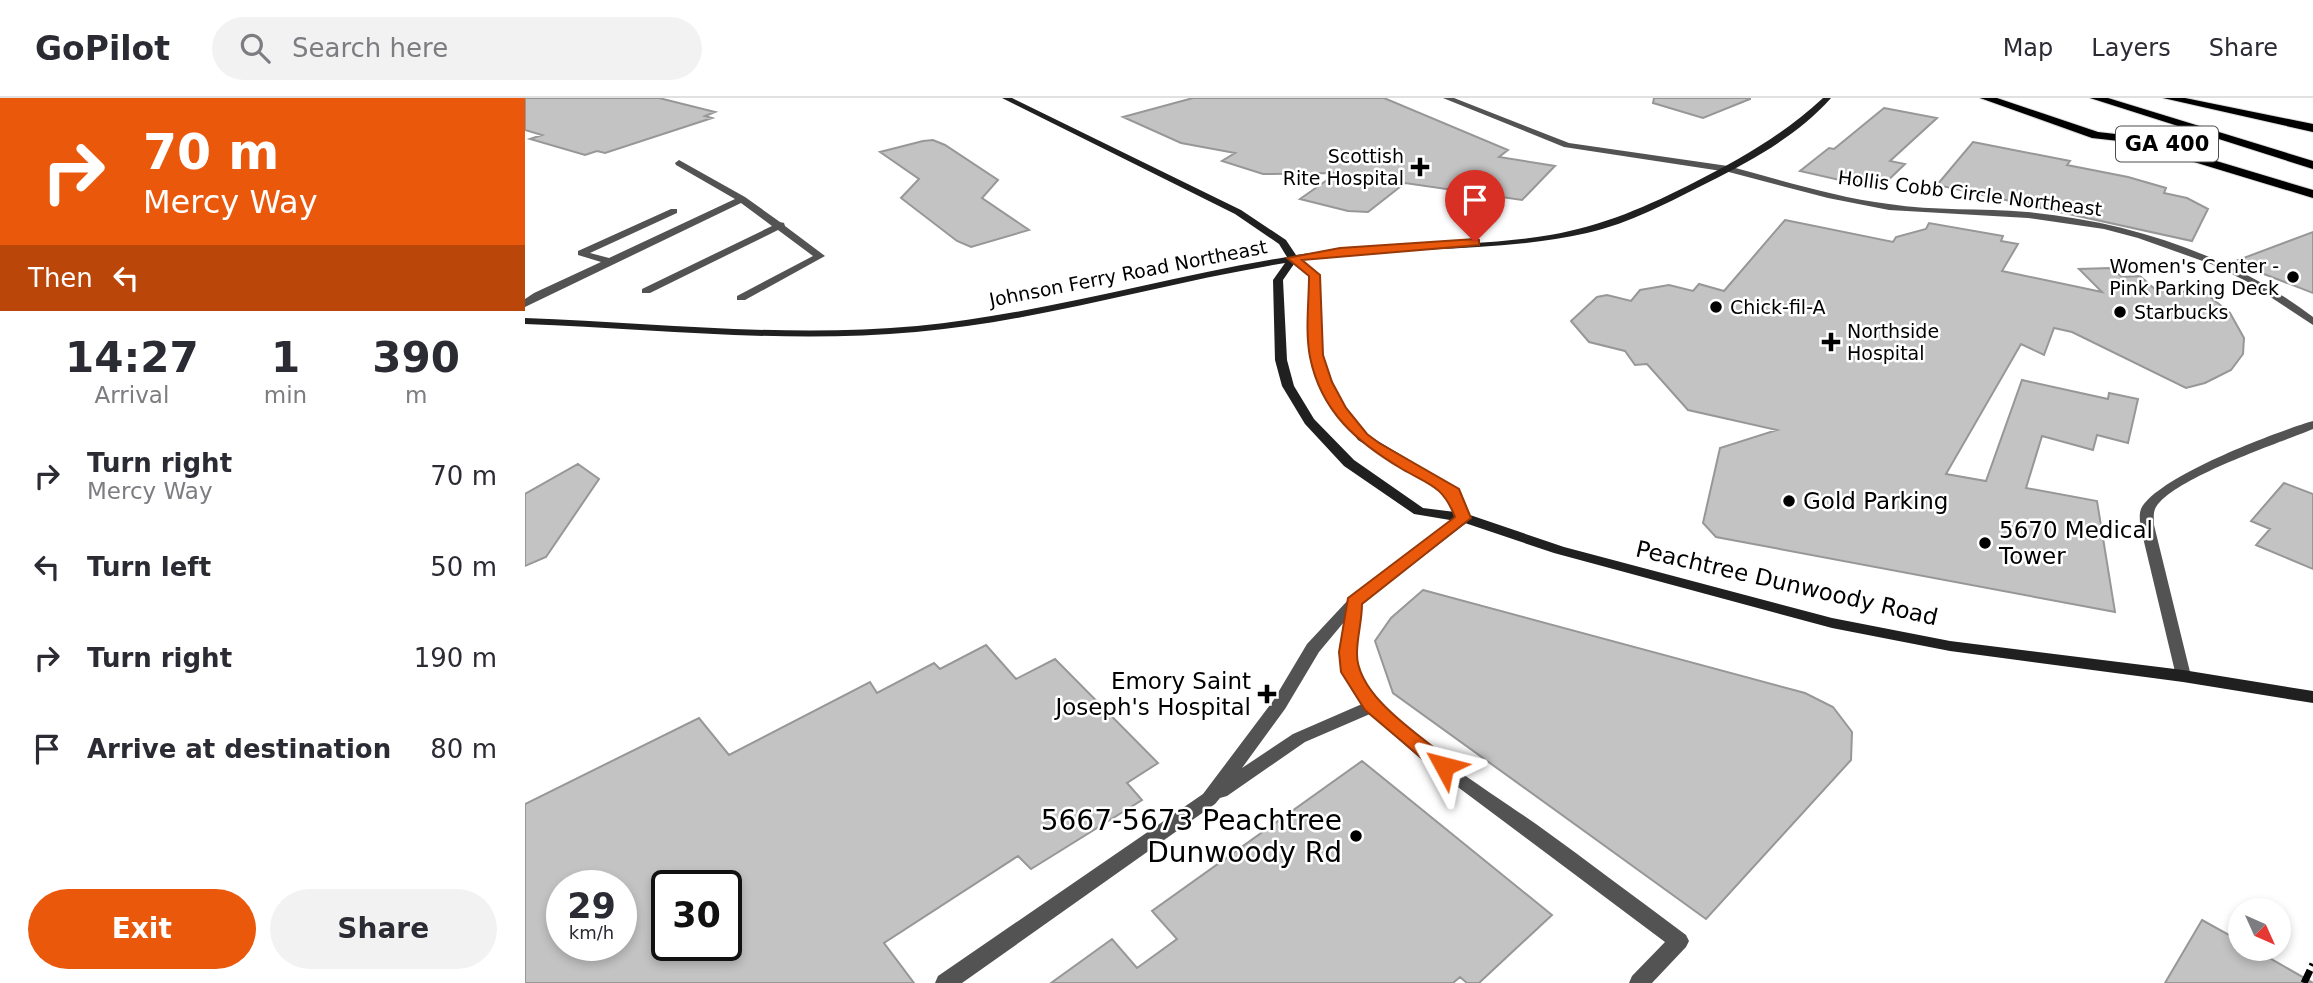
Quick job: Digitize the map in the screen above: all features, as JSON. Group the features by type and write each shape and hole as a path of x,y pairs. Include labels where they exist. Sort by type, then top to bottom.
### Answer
{"highway":[{"path":"1986,98 2096,135 2129,139 2313,194"},
{"name":"GA 400","path":"2022,98 2313,188"},
{"name":"GA 400","path":"2096,98 2313,165"},
{"path":"2169,98 2313,128"},
{"path":"2210,98 2313,119"},
{"path":"2096,135 2113,146 2313,209"}],"main road":[{"path":"1006,98 1238,212 1283,242 1293,258 1314,275 1316,355 1325,382 1340,410 1362,437 1374,446 1453,492 1464,518"},
{"name":"Johnson Ferry Road Northeast","path":"525,321 780,334 884,331 980,320 1340,251 1529,239 1569,233 1626,219 1728,169 1801,124 1826,98"},
{"name":"Peachtree Dunwoody Road","path":"1293,258 1278,279 1280,348 1287,386 1300,409 1349,463 1419,511 1464,518 1559,550 1832,623 1950,646 2183,676 2313,697"}],"street":[{"name":"Hollis Cobb Circle Northeast","path":"1447,98 1567,145 1728,169 1813,192 1887,206 2051,218 2150,240 2254,279 2313,322"},
{"path":"679,163 782,225 820,256 741,298"},
{"path":"525,304 538,295 742,199"},
{"path":"609,261 580,253 674,211"},
{"path":"646,291 782,225"},
{"path":"525,293 538,295"},
{"path":"2183,676 2148,532 2147,510 2156,498 2184,479 2313,425"},
{"path":"1209,799 1279,705 1313,648 1354,602 1464,518"},
{"path":"1354,602 1354,628 1347,652 1350,672 1372,706 1423,750 1679,941 1639,983"},
{"path":"945,983 1299,738 1372,706"}],"building":[{"path":"525,98 659,98 715,112 705,116 712,118 605,153 597,151 585,155 530,139 542,135 525,130"},
{"path":"1193,98 1384,98 1508,150 1499,157 1555,166 1522,200 1405,183 1368,212 1348,211 1300,199 1337,173 1263,174 1222,161 1235,153 1181,143 1123,117"},
{"path":"1654,98 1750,99 1703,118 1653,103"},
{"path":"1884,108 1937,118 1890,161 1905,164 1879,189 1800,171 1829,148 1834,149"},
{"path":"933,140 945,145 998,180 982,198 1029,230 971,247 957,241 901,198 919,179 880,152"},
{"path":"1973,142 2070,161 2067,165 2128,177 2166,188 2164,193 2187,198 2208,209 2192,241 1937,185"},
{"path":"1785,220 1893,242 1896,237 1926,229 1929,223 2003,236 2001,241 2018,244 2002,271 2102,292 2079,269 2111,268 2122,277 2140,276 2157,291 2204,292 2230,313 2244,338 2243,354 2231,370 2205,383 2186,388 2072,332 2054,328 2044,355 2021,344 1946,474 1986,481 2022,380 2108,399 2109,393 2138,399 2128,443 2097,435 2093,450 2042,436 2026,488 2097,501 2115,612 1716,537 1703,523 1720,448 1777,430 1688,410 1647,364 1635,365 1625,351 1589,342 1571,321 1597,297 1607,295 1631,301 1640,290 1669,285 1693,291 1699,284 1724,291"},
{"name":"Women's Center - Pink Parking Deck","path":"2313,232 2313,293 2233,262"},
{"path":"578,464 599,479 546,557 525,566 525,494"},
{"path":"2284,483 2313,494 2313,569 2256,545 2270,529 2251,521"},
{"path":"1423,590 1805,693 1833,707 1852,732 1851,760 1706,919 1393,693 1375,641 1391,618"},
{"name":"Emory Saint Joseph's Hospital","path":"986,645 1016,679 1055,659 1158,763 1127,783 1142,800 1031,869 1018,856 884,943 914,983 525,983 525,804 699,718 729,755 870,682 877,693 934,663 940,669"},
{"name":"5667-5673 Peachtree Dunwoody Rd","path":"1362,761 1552,915 1479,983 1467,983 1460,977 1453,983 1051,983 1112,939 1137,968 1177,939 1152,911"},
{"path":"2202,920 2228,934 2228,961 2275,961 2313,983 2165,983"}],"railway":[{"path":"2304,983 2313,964"}],"place":[{"name":"Scottish Rite Hospital","path":"1420,167"},
{"name":"Women's Center - Pink Parking Deck","path":"2293,277"},
{"name":"Chick-fil-A","path":"1716,307"},
{"name":"Starbucks","path":"2120,312"},
{"name":"Northside Hospital","path":"1831,342"},
{"name":"Gold Parking","path":"1789,501"},
{"name":"5670 Medical Tower","path":"1985,543"},
{"name":"Emory Saint Joseph's Hospital","path":"1267,694"},
{"name":"5667-5673 Peachtree Dunwoody Rd","path":"1356,836"}],"route":[{"path":"1444,766 1372,706 1350,672 1347,652 1354,628 1354,602 1464,518 1453,492 1374,446 1362,437 1340,410 1325,382 1316,355 1314,275 1293,258 1340,251 1475,242"}]}
